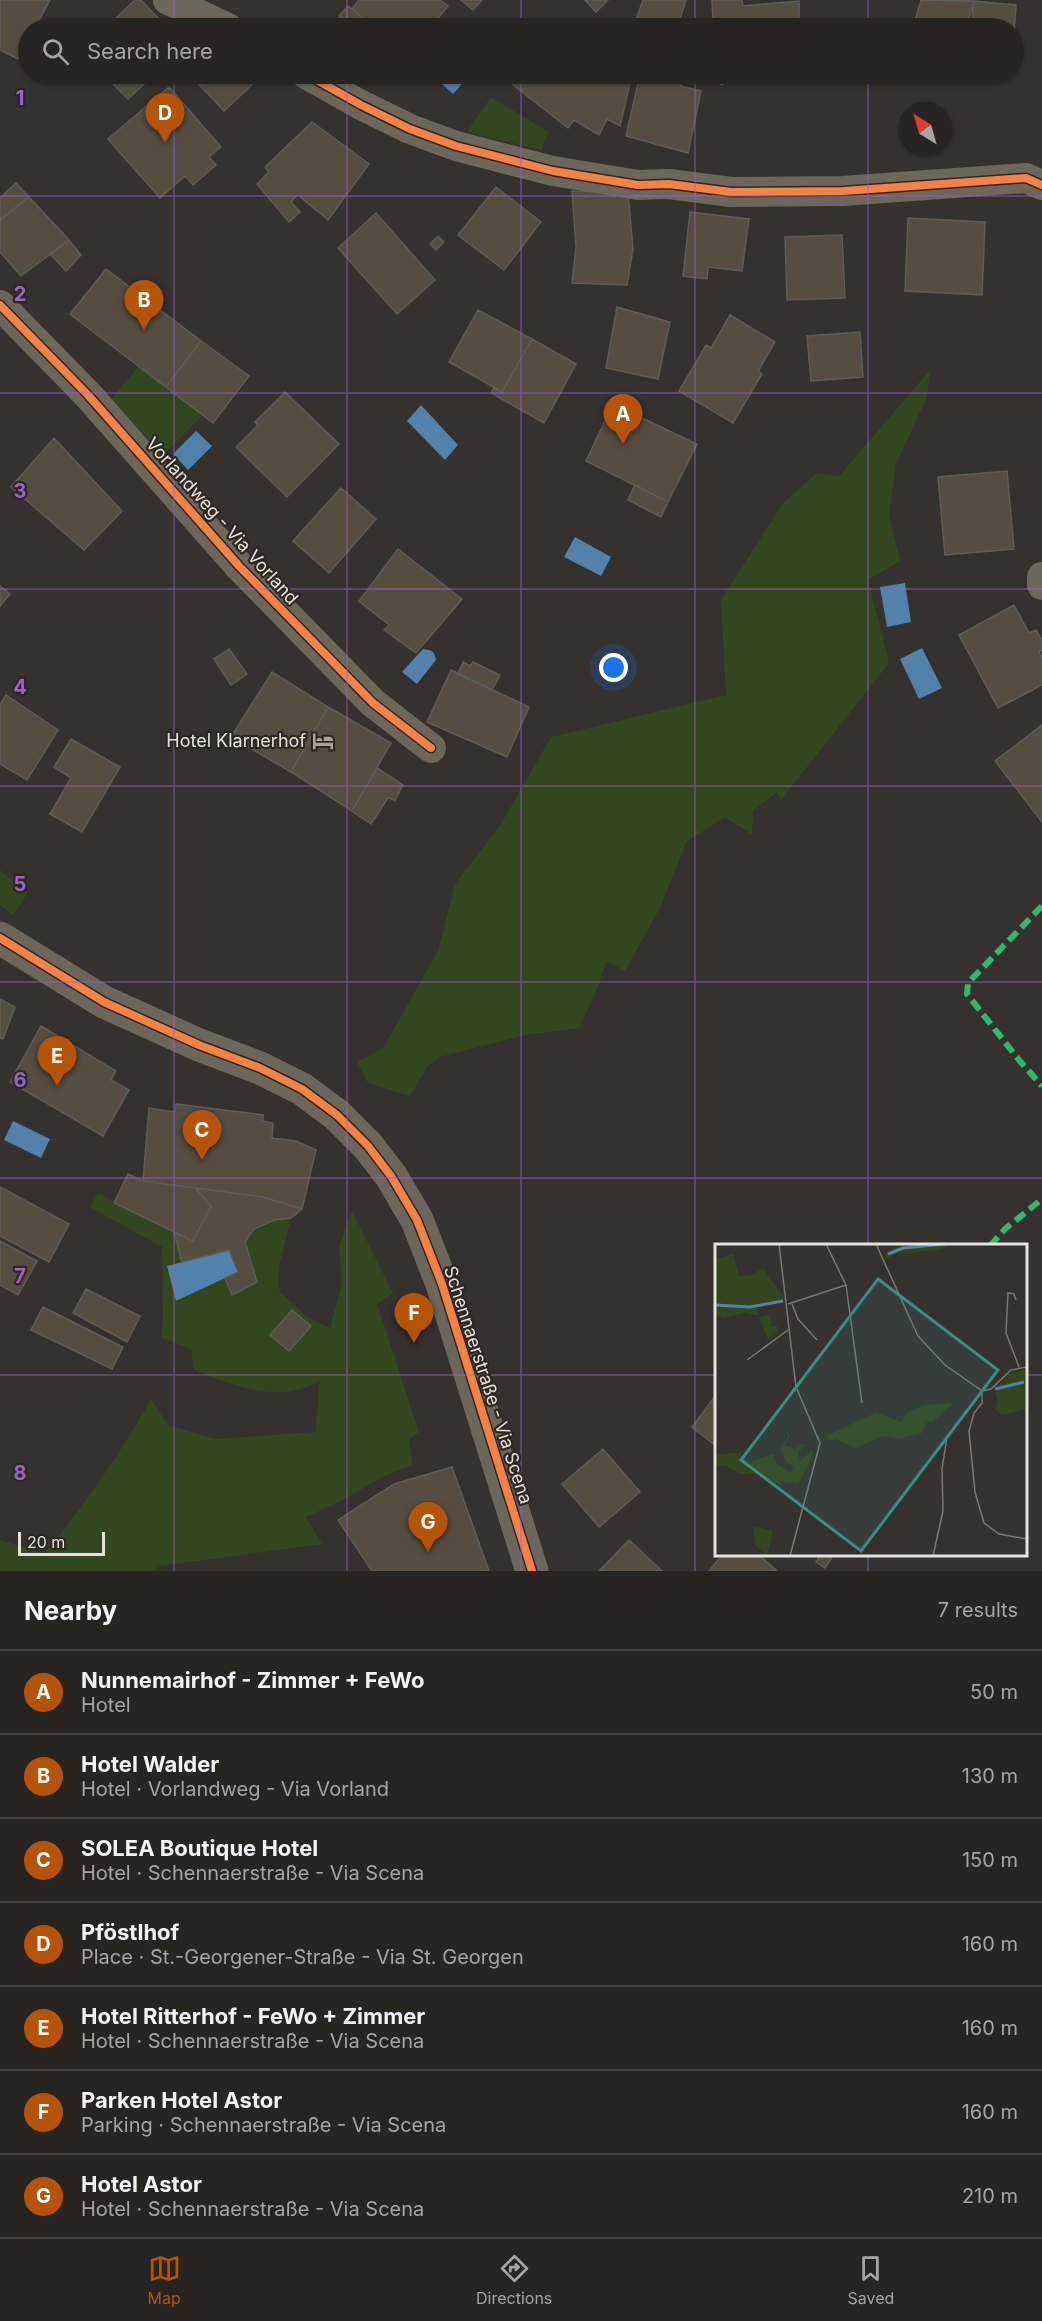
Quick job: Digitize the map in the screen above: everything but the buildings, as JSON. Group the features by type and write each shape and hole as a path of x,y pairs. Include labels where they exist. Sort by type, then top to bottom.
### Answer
{"street":[{"path":"168,0 207,18"},
{"path":"324,84 410,129 456,146 553,171 638,185 669,184 731,192 843,191 1026,178 1042,185"},
{"name":"Vorlandweg - Via Vorland","path":"0,305 88,395 239,566 373,703 431,748"},
{"path":"1042,577 1042,585"},
{"name":"Schennaerstraße - Via Scena","path":"0,938 104,1002 199,1045 260,1068 302,1089 337,1115 368,1146 391,1176 417,1220 442,1284 532,1571"}],"green space":[{"path":"491,97 549,132 541,150 467,132"},
{"path":"139,366 203,415 163,455 111,399"},
{"path":"930,370 927,397 896,464 889,515 900,561 868,580 889,663 781,800 777,792 753,811 752,835 725,817 686,842 660,908 625,971 606,961 598,987 579,1028 526,1035 440,1057 428,1066 410,1096 368,1083 357,1062 383,1048 438,951 455,884 501,824 551,737 726,695 721,600 783,503 817,473 839,476"},
{"path":"0,870 28,893 13,915 0,905"},
{"path":"98,1193 174,1232 182,1262 168,1266 177,1301 225,1278 232,1295 257,1282 245,1242 265,1224 291,1218 279,1266 280,1292 307,1317 330,1328 342,1283 339,1246 352,1211 393,1293 377,1304 419,1432 409,1439 412,1466 390,1473 343,1500 306,1517 322,1544 160,1566 154,1571 0,1571 0,1540 45,1553 101,1478 151,1399 168,1425 215,1439 316,1432 319,1382 287,1392 241,1387 194,1370 191,1349 161,1338 163,1321 162,1247 90,1207"}],"water":[{"path":"442,84 462,84 453,94"},
{"path":"421,405 458,445 445,460 407,421"},
{"path":"196,431 212,446 188,470 173,454"},
{"path":"575,537 611,557 601,576 564,557"},
{"path":"905,583 911,622 887,627 880,587"},
{"path":"922,648 942,688 919,699 900,659"},
{"path":"423,649 432,652 436,660 417,684 402,672"},
{"path":"13,1121 50,1139 41,1158 4,1140"},
{"path":"229,1250 238,1272 176,1301 167,1266"}],"marked path":[{"path":"1042,906 968,983 967,994 1042,1086"},
{"path":"992,1244 1005,1229 1042,1199"}],"cycle path":[{"path":"324,84 410,129 456,146 553,171 638,185 669,184 731,192 843,191 1026,178 1042,185"},
{"path":"0,305 88,395 239,566 373,703 431,748"},
{"path":"0,938 104,1002 199,1045 260,1068 302,1089 337,1115 368,1146 391,1176 417,1220 442,1284 532,1571"}],"place":[{"name":"Pföstlhof","path":"165,143"},
{"name":"Hotel Walder","path":"144,330"},
{"name":"Nunnemairhof - Zimmer + FeWo","path":"623,444"},
{"name":"Hotel Klarnerhof","path":"323,741"},
{"name":"Hotel Ritterhof - FeWo + Zimmer","path":"57,1086"},
{"name":"SOLEA Boutique Hotel","path":"202,1160"},
{"name":"Parken Hotel Astor","path":"414,1343"},
{"name":"Hotel Astor","path":"428,1552"}]}
